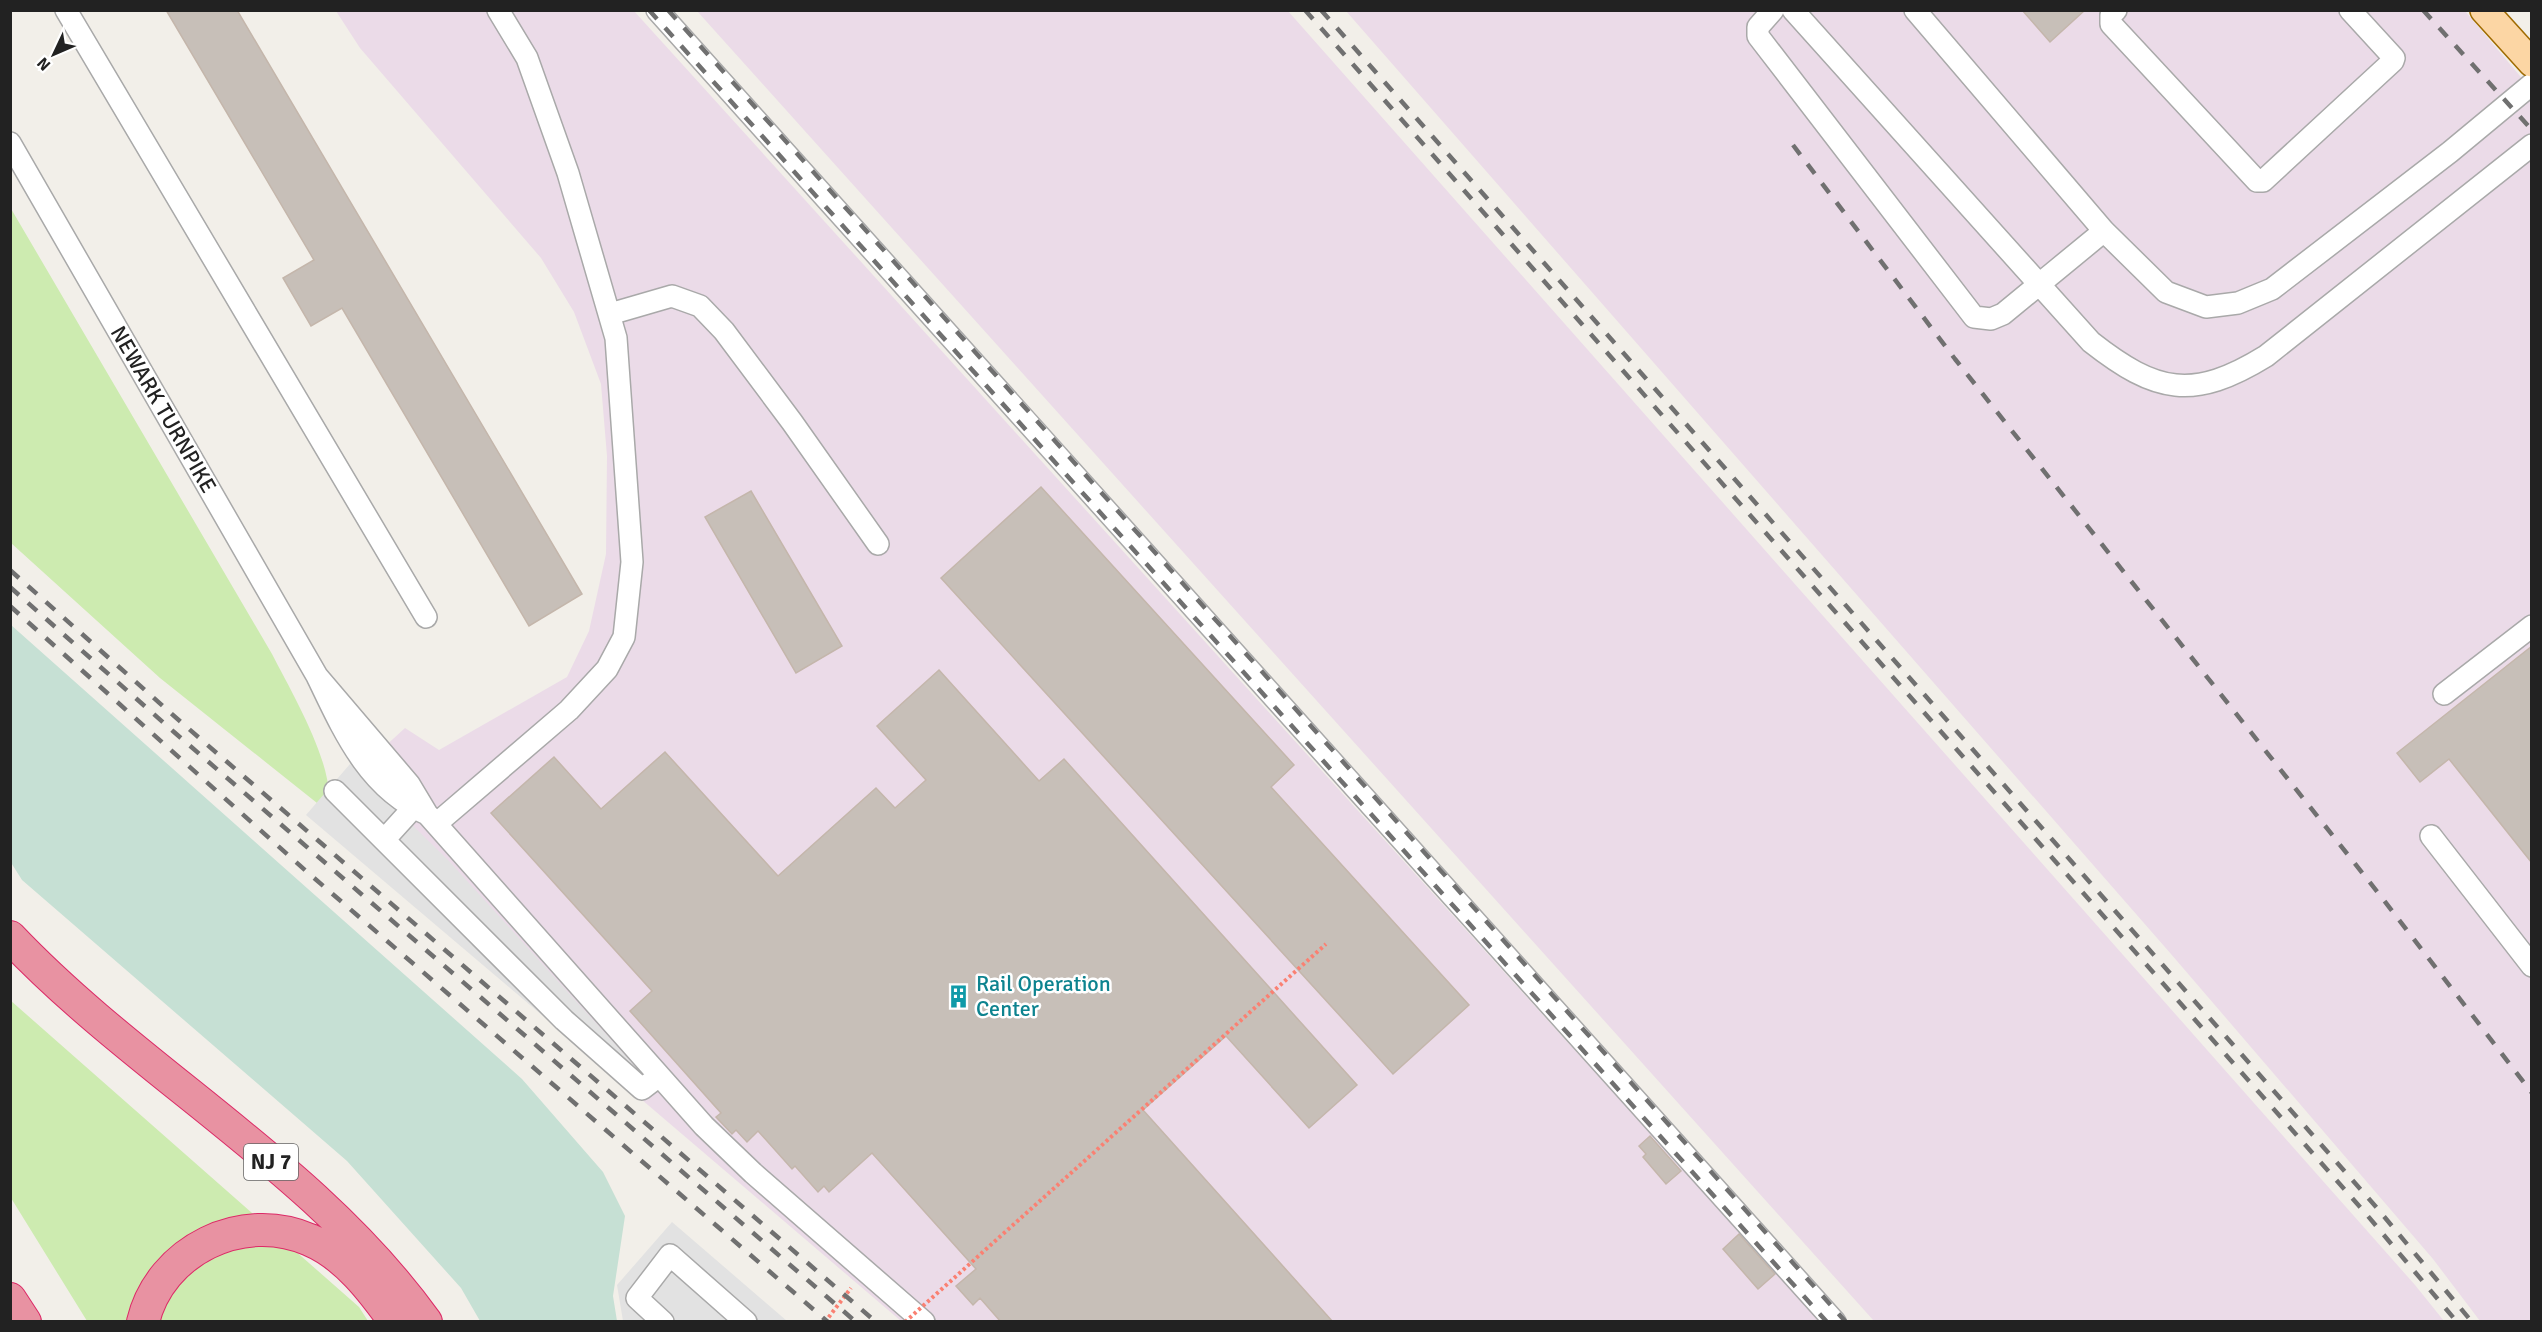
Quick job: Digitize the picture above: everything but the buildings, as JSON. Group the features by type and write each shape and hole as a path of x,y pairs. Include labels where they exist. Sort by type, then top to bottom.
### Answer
{"highway":[{"name":"NJ 7","path":"10,937 54,981 99,1020 340,1222 390,1275 426,1322"},
{"path":"143,1322 159,1285 191,1252 217,1237 256,1230 294,1235 323,1247 362,1281 395,1322"},
{"path":"10,1299 25,1322"}],"main road":[{"path":"2484,10 2532,63"}],"street":[{"path":"66,10 426,617"},
{"path":"384,840 425,816 569,710 607,669 624,637 632,562 617,349 610,314 568,173 527,58 498,10"},
{"path":"657,10 1835,1322"},
{"path":"1773,10 1758,27 1758,36 1974,317 1991,319 2003,314 2104,231"},
{"path":"1793,10 2091,342 2114,360 2141,376 2170,386 2201,386 2235,375 2266,356 2532,145"},
{"path":"1915,10 2104,231 2166,292 2206,307 2238,303 2272,289 2336,241 2532,84"},
{"path":"2116,10 2111,15 2111,24 2257,181 2263,181 2393,61 2394,58 2350,10"},
{"name":"NEWARK TURNPIKE","path":"10,143 317,675 349,742 366,768 398,800 425,816 730,1153 924,1322"},
{"path":"610,314 672,296 700,306 724,331 878,544"},
{"path":"2444,694 2532,626"},
{"path":"335,791 564,1020 642,1089 659,1076"},
{"path":"2431,836 2532,966"},
{"path":"663,1322 637,1298 670,1255 746,1322"}],"path":[{"path":"905,1322 1326,944"},
{"path":"825,1322 851,1288"}],"shaded area":[{"path":"336,11 634,11 1820,1321 901,1321 314,820 357,772 405,728 439,750 567,677 589,631 606,554 607,456 601,384 574,312 541,258 360,48"},
{"path":"697,11 1288,11 2415,1285 2444,1321 1874,1321"},
{"path":"1346,11 2465,11 2531,89 2531,1321 2480,1321 2433,1259 2171,954"},
{"path":"350,764 449,861 653,1086 642,1100 306,815"},
{"path":"672,1222 787,1321 623,1321 617,1285"}],"green space":[{"path":"10,207 289,686 316,742 327,779 329,795 317,803 160,678 11,543"},
{"path":"11,625 522,1079 603,1172 625,1216 613,1296 617,1321 480,1321 461,1288 347,1161 22,880 10,861"},
{"path":"10,1000 359,1307 368,1321 87,1321 11,1198"}],"railway":[{"path":"649,10 1827,1322"},
{"path":"668,10 1846,1322"},
{"path":"1305,10 2367,1215 2457,1322"},
{"path":"1321,10 2377,1208 2472,1322"},
{"path":"2423,10 2532,130"},
{"path":"1793,145 1955,359 2383,899 2532,1093"},
{"path":"10,570 182,723 876,1322"},
{"path":"10,587 174,732 856,1322"},
{"path":"10,606 306,871 828,1322"}],"place":[{"name":"Rail Operation Center","path":"958,996"}]}
